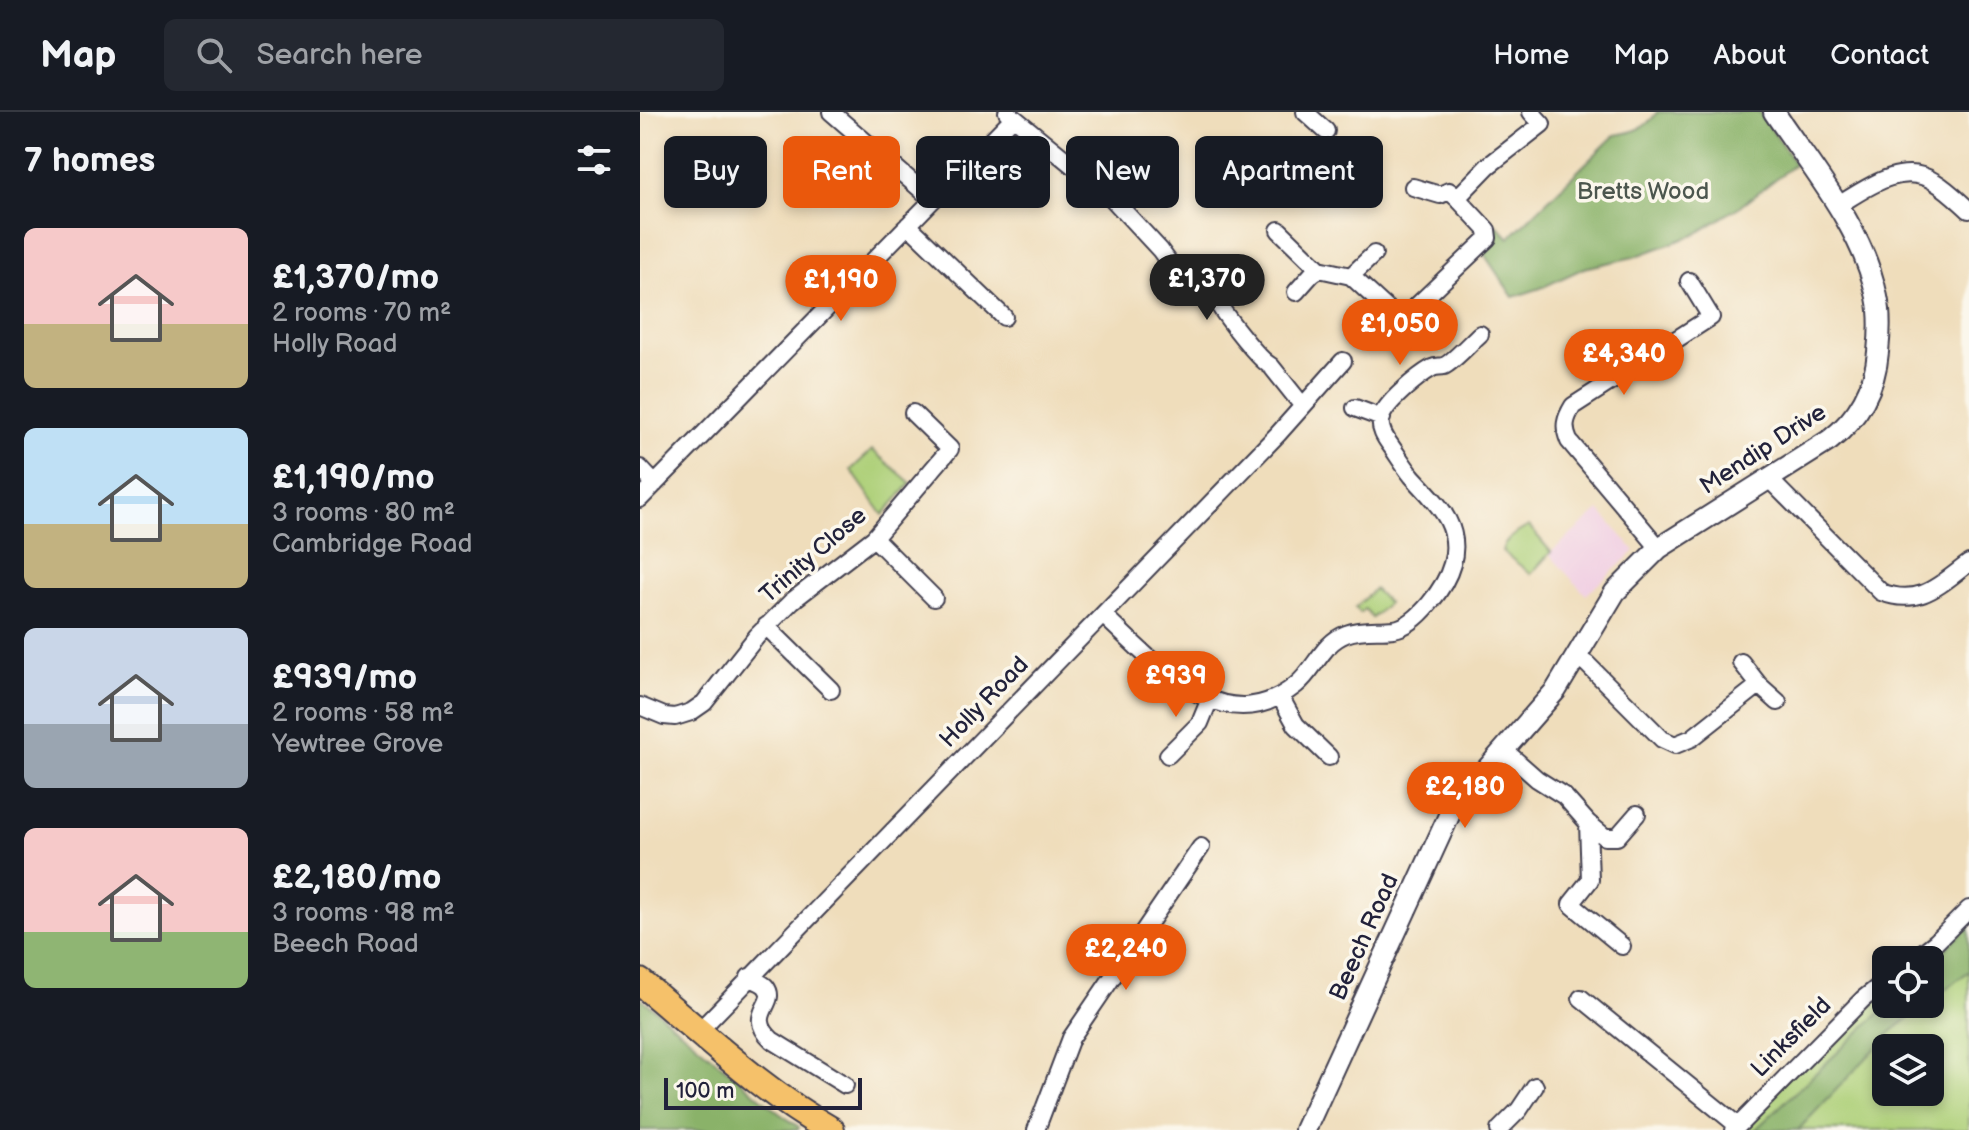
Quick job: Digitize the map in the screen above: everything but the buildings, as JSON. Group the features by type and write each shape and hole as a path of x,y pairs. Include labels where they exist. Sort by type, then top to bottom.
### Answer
{"main road":[{"path":"640,982 762,1083 831,1130"}],"street":[{"path":"831,112 916,185"},
{"path":"1305,112 1326,131"},
{"name":"Mendip Drive","path":"1659,548 1842,431 1858,413 1875,370 1879,336 1878,298 1864,257 1837,206 1774,112"},
{"path":"991,136 1010,115 1109,195 1160,250 1186,286"},
{"path":"1457,198 1541,116"},
{"path":"1837,206 1881,180 1915,174 1935,181 1969,210"},
{"path":"1279,230 1319,269 1351,276 1393,316 1402,318 1488,238 1487,230 1449,191 1440,195 1413,187"},
{"path":"640,499 925,208"},
{"path":"908,225 1004,317"},
{"path":"1351,276 1374,254"},
{"path":"1296,292 1319,269"},
{"path":"1659,548 1569,441 1564,429 1566,417 1573,406 1711,317 1689,281"},
{"path":"1216,285 1217,302 1302,405"},
{"path":"1103,615 1181,685 1209,701 1233,705 1251,705 1280,696 1302,679 1328,645 1341,636 1356,631 1393,629 1407,624 1438,594 1449,572 1455,544 1447,516 1410,474 1383,434 1382,418 1388,405 1410,385 1435,366 1444,366 1480,334"},
{"name":"Holly Road","path":"699,1031 1278,434 1343,361"},
{"path":"1355,408 1382,418"},
{"name":"Trinity Close","path":"640,706 664,716 675,717 691,712 714,694 741,653 792,601 874,538 950,449 913,413"},
{"path":"640,468 655,484"},
{"path":"1769,479 1881,592 1896,598 1911,599 1929,592 1969,563"},
{"path":"874,538 934,598"},
{"name":"Beech Road","path":"1305,1130 1444,824 1461,796 1556,690 1615,592 1659,548"},
{"name":"Trinity Close","path":"766,626 831,690"},
{"path":"1576,657 1587,664 1662,739 1675,745 1692,738 1759,685"},
{"path":"1741,662 1759,685 1778,702"},
{"path":"1280,696 1296,725 1329,757"},
{"path":"1168,755 1200,723 1209,701"},
{"path":"1503,749 1537,779 1564,796 1605,837 1617,837 1637,814"},
{"path":"1588,823 1590,880 1571,904 1622,946"},
{"path":"1036,1130 1071,1038 1201,847"},
{"path":"1928,946 1969,909"},
{"path":"749,977 768,991 760,1022 762,1031 845,1085"},
{"name":"Linksfield","path":"1736,1128 1872,992"},
{"path":"1581,998 1736,1128"},
{"path":"1499,1130 1519,1110 1535,1086"}],"shaded area":[{"path":"1599,510 1635,551 1586,595 1549,554"}],"green space":[{"name":"Bretts Wood","path":"1657,112 1760,112 1795,164 1742,205 1694,235 1634,257 1584,268 1513,297 1484,254 1495,240 1494,227 1497,225 1509,238 1615,135 1639,129"},
{"path":"872,450 911,483 883,515 851,470"},
{"path":"1529,526 1551,552 1531,574 1502,551 1509,539"},
{"path":"1374,589 1388,603 1372,618 1365,609 1360,613 1355,608"},
{"path":"1969,909 1969,1130 1734,1130 1872,995 1872,1018 1944,1018 1944,946 1928,946"},
{"path":"1969,926 1969,971 1944,990 1944,951"},
{"path":"640,997 799,1127 798,1130 640,1130"},
{"path":"1874,1018 1909,1018 1889,1034 1872,1034 1872,1052 1798,1130 1755,1130"}]}
